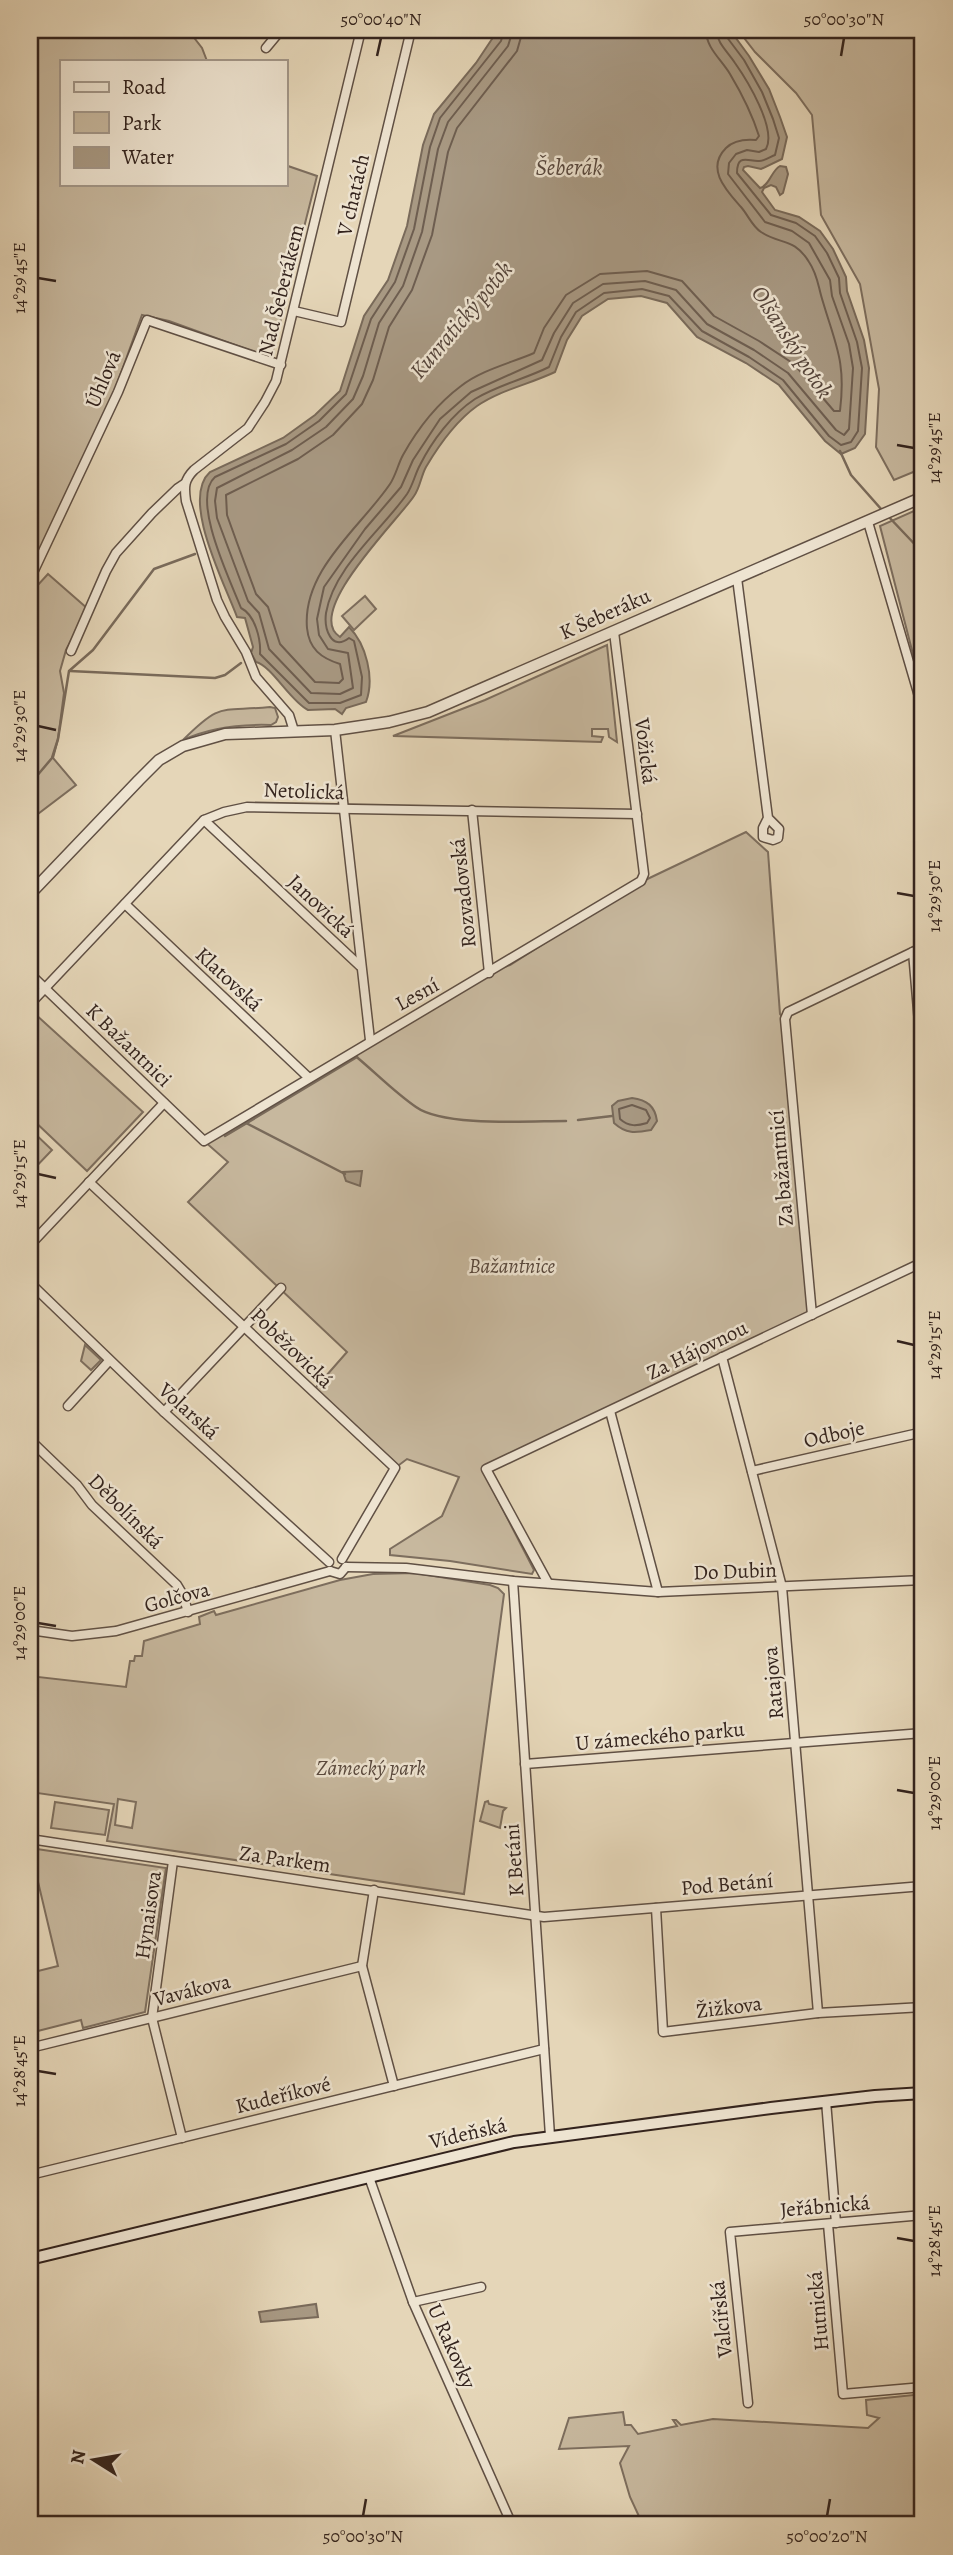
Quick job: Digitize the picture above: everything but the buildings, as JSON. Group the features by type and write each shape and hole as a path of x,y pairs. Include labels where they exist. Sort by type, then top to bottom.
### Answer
{"main road":[{"name":"Vídeňská","path":"30,2259 482,2149 550,2136 826,2101 921,2093"}],"street":[{"path":"266,48 281,30"},
{"name":"Nad Šeberákem","path":"71,652 116,553 152,513 184,484 194,470 248,428 265,402 281,365 361,30"},
{"name":"V chatách","path":"294,311 341,322 411,30"},
{"name":"Úhlová","path":"30,579 118,392 147,320 281,365"},
{"path":"184,484 189,512 218,600 260,683 289,715 294,731"},
{"name":"K Šeberáku","path":"30,894 139,780 167,755 183,746 225,734 335,730 389,722 428,712 923,497"},
{"path":"868,522 923,710"},
{"path":"737,578 768,818"},
{"name":"Vožická","path":"614,632 644,874"},
{"path":"335,730 360,966"},
{"name":"Netolická","path":"30,1004 204,820 224,811 247,807 637,814"},
{"name":"Rozvadovská","path":"472,810 489,973"},
{"name":"Janovická","path":"204,820 360,966 370,1040"},
{"name":"Lesní","path":"204,1141 370,1040 489,973 640,881 644,874"},
{"name":"Klatovská","path":"125,904 309,1079"},
{"path":"923,947 913,952 923,1069"},
{"name":"Za bažantnicí","path":"812,1315 785,1018 788,1012 913,952"},
{"name":"K Bažantnici","path":"30,974 204,1141"},
{"path":"30,1245 164,1103"},
{"name":"Poběžovická","path":"89,1182 395,1468 344,1563"},
{"name":"Za Hájovnou","path":"548,1583 486,1469 923,1262"},
{"name":"Volarská","path":"30,1283 109,1361 330,1566"},
{"path":"164,1412 281,1287"},
{"name":"Ratajova","path":"722,1357 782,1587 818,2013"},
{"path":"68,1406 109,1361"},
{"path":"610,1411 658,1592"},
{"name":"Odboje","path":"752,1471 923,1432"},
{"name":"Děbolínská","path":"30,1440 77,1485 92,1505 177,1585 188,1612"},
{"path":"344,1563 340,1574 330,1566 336,1557 344,1563 513,1581"},
{"name":"Golčova","path":"30,1630 58,1635 97,1635 188,1612 330,1566"},
{"name":"Do Dubin","path":"513,1581 658,1592 923,1580"},
{"name":"K Betáni","path":"513,1581 550,2136"},
{"name":"U zámeckého parku","path":"526,1764 923,1733"},
{"name":"Za Parkem","path":"30,1839 535,1915"},
{"name":"Hynaisova","path":"173,1861 152,2018 181,2138"},
{"name":"Pod Betání","path":"535,1915 544,1917 923,1886"},
{"path":"374,1890 362,1966 394,2086"},
{"name":"Žižkova","path":"656,1908 663,2032 818,2013 923,2007"},
{"name":"Vavákova","path":"30,2048 362,1966"},
{"name":"Kudeříkové","path":"30,2175 544,2049"},
{"path":"921,2093 923,2153"},
{"name":"Hutnická","path":"826,2101 843,2394 923,2387"},
{"name":"U Rakovky","path":"369,2177 413,2302 512,2525"},
{"name":"Jeřábnická","path":"730,2232 923,2215"},
{"name":"Valcířská","path":"730,2232 748,2403"},
{"path":"413,2302 481,2287"},
{"path":"557,2525 572,2521 599,2521"}],"green space":[{"path":"38,30 188,30 202,48 207,60 60,60 60,186 287,186 287,166 317,176 271,358 169,321 142,315 113,395 30,572 30,37"},
{"path":"738,30 923,30 923,468 894,480 876,447 879,389 860,284 821,215 812,115 796,93 755,52"},
{"path":"923,507 923,693 880,526"},
{"path":"48,574 88,609 66,650 60,671 64,693 53,758 76,785 30,820 30,598"},
{"path":"365,596 376,609 354,630 342,616"},
{"path":"607,645 617,742 609,737 608,729 592,729 592,736 603,737 601,742 393,736 485,700"},
{"path":"275,708 278,717 271,725 226,727 183,740 214,714 231,709"},
{"name":"Bažantnice","path":"746,832 768,852 780,1014 785,1019 812,1315 483,1471 534,1570 532,1574 390,1555 390,1549 442,1516 459,1477 407,1459 395,1468 312,1392 347,1352 188,1202 228,1162 204,1141 489,973 510,965 639,883"},
{"path":"34,1013 143,1112 87,1171 30,1117 30,1017"},
{"path":"30,1129 52,1150 30,1173"},
{"path":"85,1345 101,1360 91,1370 81,1361"},
{"name":"Zámecký park","path":"415,1573 490,1585 504,1594 464,1894 107,1841 114,1804 30,1792 30,1676 126,1687 130,1661 134,1661 135,1656 142,1656 144,1641 200,1624 199,1617 214,1611 216,1615 340,1580 373,1574","holes":["118,1799 136,1802 132,1828 115,1825"]},
{"path":"488,1801 489,1804 506,1808 500,1828 480,1821 485,1802"},
{"path":"55,1802 109,1810 105,1835 51,1828"},
{"path":"30,1848 166,1868 145,2012 83,2028 81,2020 30,2033 30,1973 58,1966"},
{"path":"923,2394 923,2525 753,2525 752,2517 707,2525 643,2525 630,2497 620,2463 629,2446 559,2449 569,2418 623,2412 625,2425 631,2425 638,2434 677,2426 673,2420 681,2425 713,2419 868,2428 879,2418 867,2415 866,2400"}],"water":[{"name":"Šeberák","path":"498,30 730,30 769,89 787,137 782,159 761,169 748,166 743,170 760,188 777,168 786,167 788,174 783,193 780,195 776,187 771,185 762,192 775,210 799,217 820,231 833,249 846,277 847,291 864,340 869,368 865,434 855,448 841,454 825,441 779,385 746,363 697,337 667,303 641,296 608,299 582,316 567,340 555,372 486,400 462,419 442,442 426,467 414,496 358,566 343,588 334,608 332,625 340,637 349,627 364,652 370,683 366,702 346,708 342,714 335,709 308,710 301,706 268,670 256,662 251,653 253,647 245,618 237,617 208,542 202,521 202,485 210,472 283,438 315,415 340,391 364,316 388,280 407,226 423,145 434,114 476,63"},
{"path":"632,1098 646,1102 652,1108 657,1121 651,1130 631,1132 614,1123 612,1106 618,1101"},
{"path":"362,1171 360,1186 346,1181 343,1172"},
{"path":"316,2304 318,2317 261,2322 259,2312"}],"waterway":[{"name":"Olšanský potok","path":"840,451 851,475 882,510"},
{"name":"Olšanský potok","path":"887,515 923,553"},
{"name":"Kunratický potok","path":"30,784 52,758 58,739 69,671 93,650 154,569 195,554"},
{"path":"70,671 215,678 225,675 241,663"},
{"path":"353,1054 408,1101 429,1113 466,1120 566,1121"},
{"path":"225,1136 357,1057"},
{"path":"578,1120 612,1116"},
{"path":"246,1123 345,1174"}]}
